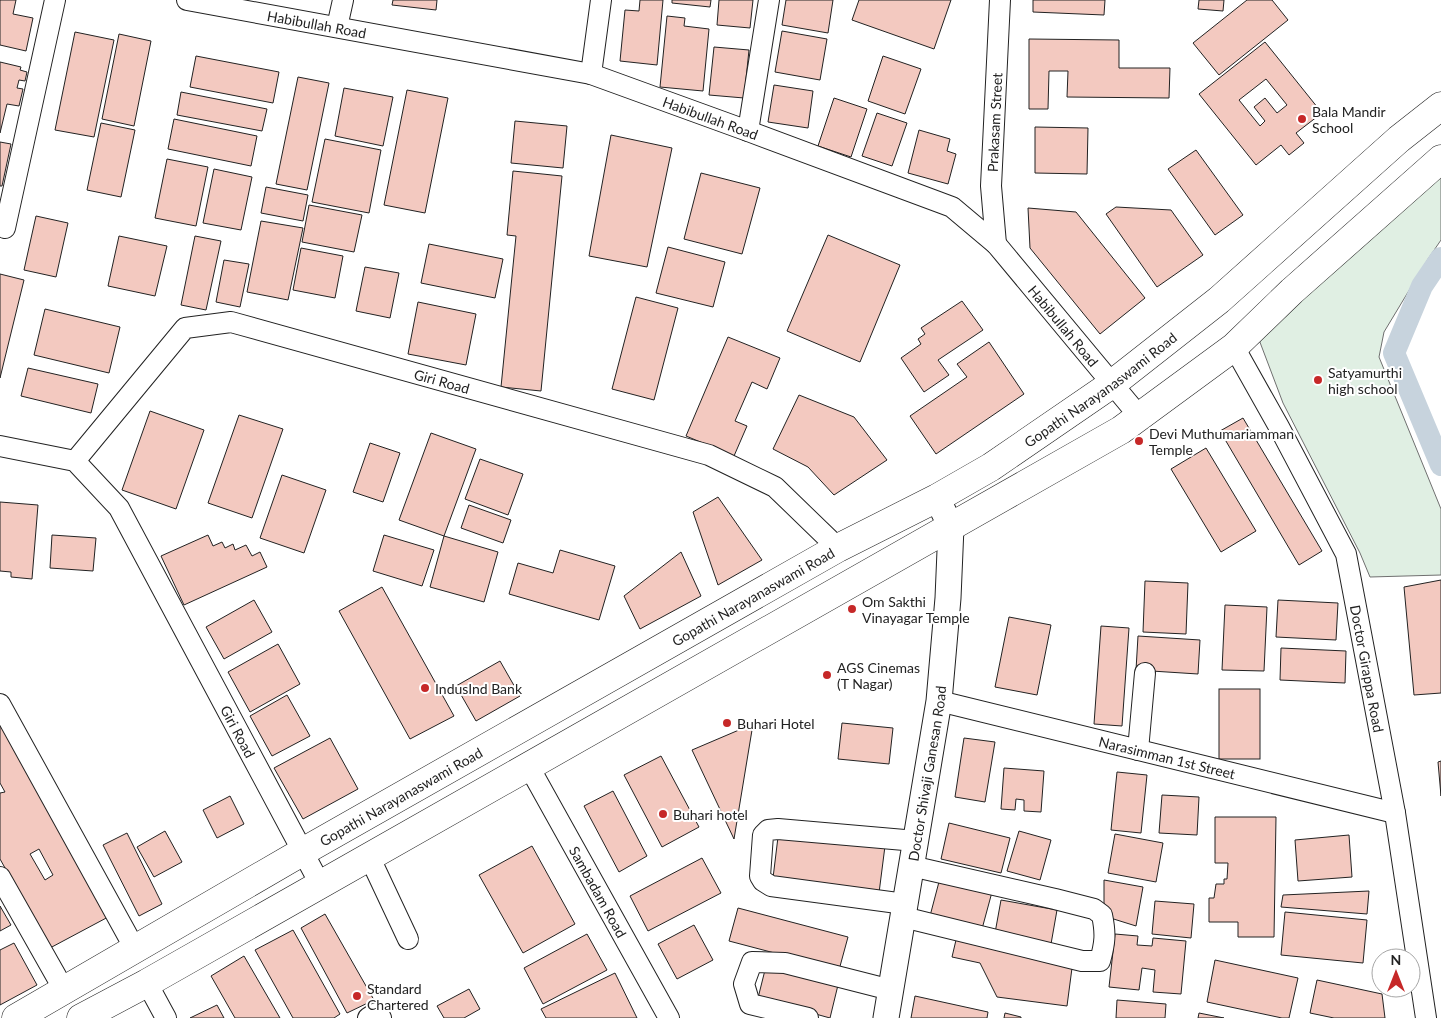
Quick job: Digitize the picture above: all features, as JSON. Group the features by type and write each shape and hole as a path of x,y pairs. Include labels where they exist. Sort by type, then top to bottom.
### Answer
{"main road":[{"name":"Gopathi Narayanaswami Road","path":"16,1018 303,851 838,548 937,498 991,467 1112,384 1219,300 1399,139 1441,106"},
{"path":"82,1018 147,983 1121,430 1234,346 1292,291 1441,159"},
{"path":"1264,260 1292,291"}],"street":[{"path":"5,228 55,0"},
{"name":"Habibullah Road","path":"186,0 275,8 337,28 590,74 952,208 996,244 1139,416"},
{"path":"590,74 601,0"},
{"path":"748,131 769,0"},
{"name":"Prakasam Street","path":"996,244 991,186 1000,0"},
{"path":"337,28 339,1"},
{"name":"Giri Road","path":"320,884 119,508 75,461 185,328 231,322 709,455 775,487 838,548"},
{"name":"Doctor Girappa Road","path":"1234,346 1346,554 1395,813 1426,1018"},
{"path":"0,446 75,461"},
{"path":"937,498 951,527"},
{"name":"Doctor Shivaji Ganesan Road","path":"886,1018 939,701 948,598 951,527"},
{"path":"1138,750 1145,673"},
{"name":"Narasimman 1st Street","path":"939,701 1395,813"},
{"path":"0,704 135,949"},
{"name":"Sambadam Road","path":"528,765 669,1018"},
{"path":"912,866 1094,909 1102,915 1105,929 1105,944 1100,962 1082,962 904,910 771,886 763,881 760,876 763,836 768,830 778,829 916,841"},
{"path":"369,856 408,939"},
{"path":"0,876 64,990"},
{"path":"808,1018 750,1004 744,984 752,962 785,963 891,990"},
{"path":"147,983 166,1018"},
{"path":"368,1018 374,1014 381,1018"}],"green space":[{"path":"1441,173 1441,240 1384,332 1379,357 1441,509 1441,575 1370,577 1360,553 1283,403 1258,337"}],"building":[{"path":"0,0 16,0 13,14 33,18 26,51 0,45"},
{"path":"393,0 437,0 436,10 392,5"},
{"path":"640,0 663,0 657,65 620,61 625,10 639,11"},
{"path":"672,0 711,0 710,7 672,3"},
{"path":"719,0 753,0 750,28 717,25"},
{"path":"786,0 833,0 828,33 782,25"},
{"path":"859,0 951,0 934,49 852,20"},
{"path":"1033,0 1105,0 1104,15 1033,12"},
{"path":"1199,0 1224,0 1223,11 1198,9"},
{"path":"1247,0 1272,0 1288,20 1219,75 1193,43"},
{"path":"667,16 685,18 684,26 709,29 703,91 660,87"},
{"path":"782,31 827,39 820,80 775,72"},
{"path":"75,32 114,40 94,137 55,130"},
{"path":"119,34 151,41 134,126 102,119"},
{"path":"1029,39 1119,40 1119,68 1170,68 1169,98 1067,97 1068,71 1049,71 1048,109 1029,109"},
{"path":"1265,42 1322,113 1296,133 1304,143 1289,155 1281,145 1256,165 1199,94","holes":["1266,79 1287,105 1277,113 1265,98 1254,107 1265,121 1260,126 1239,100"]},
{"path":"714,47 749,50 744,98 709,95"},
{"path":"196,56 279,72 273,103 190,87"},
{"path":"883,56 921,69 905,114 868,101"},
{"path":"0,62 21,67 20,70 27,72 25,81 19,80 17,88 23,89 19,106 7,104 0,133"},
{"path":"298,77 329,83 307,190 276,184"},
{"path":"774,85 813,91 808,128 768,122"},
{"path":"344,88 393,97 383,146 335,136"},
{"path":"407,90 448,98 425,213 384,205"},
{"path":"181,92 267,109 262,131 177,115"},
{"path":"834,98 867,109 851,157 818,146"},
{"path":"877,113 907,123 892,166 862,156"},
{"path":"174,119 257,136 251,166 168,149"},
{"path":"515,121 567,126 563,168 511,163"},
{"path":"101,123 135,130 121,197 87,190"},
{"path":"1035,127 1088,128 1087,174 1035,173"},
{"path":"919,130 950,139 947,151 956,154 948,184 908,173"},
{"path":"611,135 672,148 647,267 589,256"},
{"path":"325,139 381,150 369,213 312,202"},
{"path":"0,142 11,144 2,186 0,186"},
{"path":"1196,150 1243,215 1215,235 1168,169"},
{"path":"167,159 208,167 196,226 155,218"},
{"path":"214,169 252,177 241,230 203,223"},
{"path":"513,171 562,176 541,391 501,387 516,236 507,235"},
{"path":"701,173 760,188 742,254 684,239"},
{"path":"266,187 308,195 303,221 261,213"},
{"path":"309,205 362,215 354,252 302,242"},
{"path":"1116,207 1171,210 1203,255 1157,287 1106,214"},
{"path":"1028,208 1076,212 1145,298 1100,334 1030,248"},
{"path":"36,216 68,223 56,277 24,270"},
{"path":"261,221 303,228 288,300 247,292"},
{"path":"828,235 900,265 860,362 787,331"},
{"path":"119,236 167,246 155,296 108,286"},
{"path":"195,236 221,241 206,310 181,305"},
{"path":"429,244 503,259 495,298 421,283"},
{"path":"668,247 725,262 713,307 656,293"},
{"path":"301,248 343,256 335,298 293,290"},
{"path":"224,260 249,264 240,307 216,302"},
{"path":"365,267 399,273 390,318 356,311"},
{"path":"0,274 24,280 0,378"},
{"path":"636,297 678,308 654,400 612,389"},
{"path":"962,301 983,330 938,360 949,375 924,392 901,358 921,344 918,339 925,334 921,328"},
{"path":"418,302 476,314 466,365 408,354"},
{"path":"45,309 120,327 109,373 34,355"},
{"path":"728,337 780,358 767,389 752,382 735,421 747,426 734,456 686,436"},
{"path":"989,342 1024,394 936,454 910,416 967,377 957,364"},
{"path":"28,368 98,384 91,413 21,396"},
{"path":"799,395 854,417 887,460 834,495 808,467 773,449"},
{"path":"150,411 204,430 176,509 122,490"},
{"path":"239,415 283,429 252,518 208,503"},
{"path":"1243,418 1322,551 1299,565 1220,431"},
{"path":"431,433 476,449 444,536 399,520"},
{"path":"370,443 400,453 383,502 353,492"},
{"path":"1206,448 1256,531 1221,552 1171,469"},
{"path":"480,459 523,474 508,515 465,499"},
{"path":"282,475 326,490 304,553 260,538"},
{"path":"718,497 762,560 718,585 693,512"},
{"path":"0,502 38,505 32,579 11,577 11,572 0,571"},
{"path":"469,505 511,520 503,543 461,528"},
{"path":"52,535 96,538 93,571 50,568"},
{"path":"208,535 213,546 222,542 225,548 233,544 235,550 246,545 252,556 260,552 267,567 184,605 161,556"},
{"path":"384,535 434,550 422,586 373,571"},
{"path":"444,536 498,552 484,602 430,587"},
{"path":"560,550 615,566 599,620 509,594 518,563 553,573"},
{"path":"681,552 701,596 640,629 624,596"},
{"path":"1441,580 1441,693 1414,695 1404,587"},
{"path":"1145,581 1188,583 1186,634 1143,632"},
{"path":"382,587 454,716 410,739 339,611"},
{"path":"254,600 272,632 224,659 206,627"},
{"path":"1278,600 1338,603 1336,640 1276,637"},
{"path":"1225,605 1267,607 1264,671 1222,670"},
{"path":"1009,617 1051,625 1037,695 995,687"},
{"path":"1101,626 1129,628 1122,726 1094,724"},
{"path":"1138,636 1200,640 1198,674 1136,670"},
{"path":"278,644 300,684 250,712 228,672"},
{"path":"1281,648 1346,651 1345,683 1280,680"},
{"path":"500,661 520,696 476,721 456,686"},
{"path":"1219,689 1260,689 1260,759 1219,759"},
{"path":"287,695 310,736 272,756 250,716"},
{"path":"0,718 110,916 50,948 0,859 0,793 5,792 0,783","holes":["39,849 53,875 45,880 30,854"]},
{"path":"842,723 893,728 889,764 838,759"},
{"path":"753,724 734,839 692,750"},
{"path":"330,738 358,789 303,819 274,768"},
{"path":"964,738 995,742 985,802 955,797"},
{"path":"661,756 699,827 662,847 624,775"},
{"path":"1441,761 1441,796 1438,762"},
{"path":"1004,768 1044,771 1041,812 1024,811 1024,800 1016,799 1015,810 1001,809"},
{"path":"1117,772 1147,775 1141,833 1111,830"},
{"path":"613,791 647,856 619,872 584,806"},
{"path":"1162,795 1199,797 1197,835 1159,833"},
{"path":"230,796 244,824 217,838 203,810"},
{"path":"1215,817 1276,817 1274,937 1238,937 1238,922 1209,922 1209,898 1214,898 1216,884 1224,884 1224,879 1227,879 1228,863 1215,863"},
{"path":"949,823 1010,838 1001,873 941,859"},
{"path":"165,831 182,862 154,877 137,847"},
{"path":"1019,831 1051,840 1040,880 1007,871"},
{"path":"127,833 162,904 139,916 103,845"},
{"path":"1115,834 1163,843 1156,882 1108,873"},
{"path":"1349,835 1352,877 1298,881 1295,840"},
{"path":"778,837 885,846 879,893 773,878"},
{"path":"532,846 575,924 523,953 479,875"},
{"path":"702,858 721,893 648,931 630,896"},
{"path":"940,878 992,892 982,929 930,916"},
{"path":"1104,880 1143,887 1136,926 1104,916"},
{"path":"1369,891 1367,914 1281,907 1283,895"},
{"path":"1001,900 1057,910 1051,944 995,933"},
{"path":"1155,901 1194,904 1191,938 1152,934"},
{"path":"0,906 11,925 0,931"},
{"path":"738,908 848,937 839,970 729,941"},
{"path":"1285,912 1367,920 1363,963 1281,955"},
{"path":"325,914 374,1000 347,1013 301,928"},
{"path":"694,925 713,960 677,979 658,944"},
{"path":"293,930 340,1014 334,1018 293,1018 255,950"},
{"path":"587,934 607,970 543,1004 524,968"},
{"path":"1115,934 1138,936 1137,945 1152,946 1153,938 1186,941 1181,994 1153,992 1155,970 1142,968 1139,990 1109,987"},
{"path":"956,940 1072,968 1067,1006 997,997 980,963 952,957"},
{"path":"14,943 37,985 0,1005 0,950"},
{"path":"244,956 280,1018 235,1018 211,976"},
{"path":"1215,960 1298,978 1289,1018 1207,1002"},
{"path":"766,966 838,985 830,1018 758,998"},
{"path":"615,973 637,1018 546,1018 541,1009"},
{"path":"1317,980 1371,992 1371,998 1382,998 1385,1018 1334,1018 1310,1013"},
{"path":"469,989 480,1009 464,1018 444,1018 437,1006"},
{"path":"915,996 988,1012 987,1018 911,1018"},
{"path":"1117,1000 1166,1004 1165,1018 1116,1018"},
{"path":"217,1005 224,1018 190,1018"},
{"path":"1005,1013 1021,1017 1021,1018 1004,1018"},
{"path":"1199,1013 1224,1018 1198,1018"}],"waterway":[{"path":"1441,258 1422,286 1394,353 1441,465"}],"place":[{"name":"Bala Mandir School","path":"1302,119"},
{"name":"Satyamurthi high school","path":"1318,380"},
{"name":"Devi Muthumariamman Temple","path":"1139,441"},
{"name":"Om Sakthi Vinayagar Temple","path":"852,609"},
{"name":"AGS Cinemas (T Nagar)","path":"827,675"},
{"name":"IndusInd Bank","path":"425,688"},
{"name":"Buhari Hotel","path":"727,723"},
{"name":"Buhari hotel","path":"663,814"},
{"name":"Standard Chartered","path":"357,996"}]}
